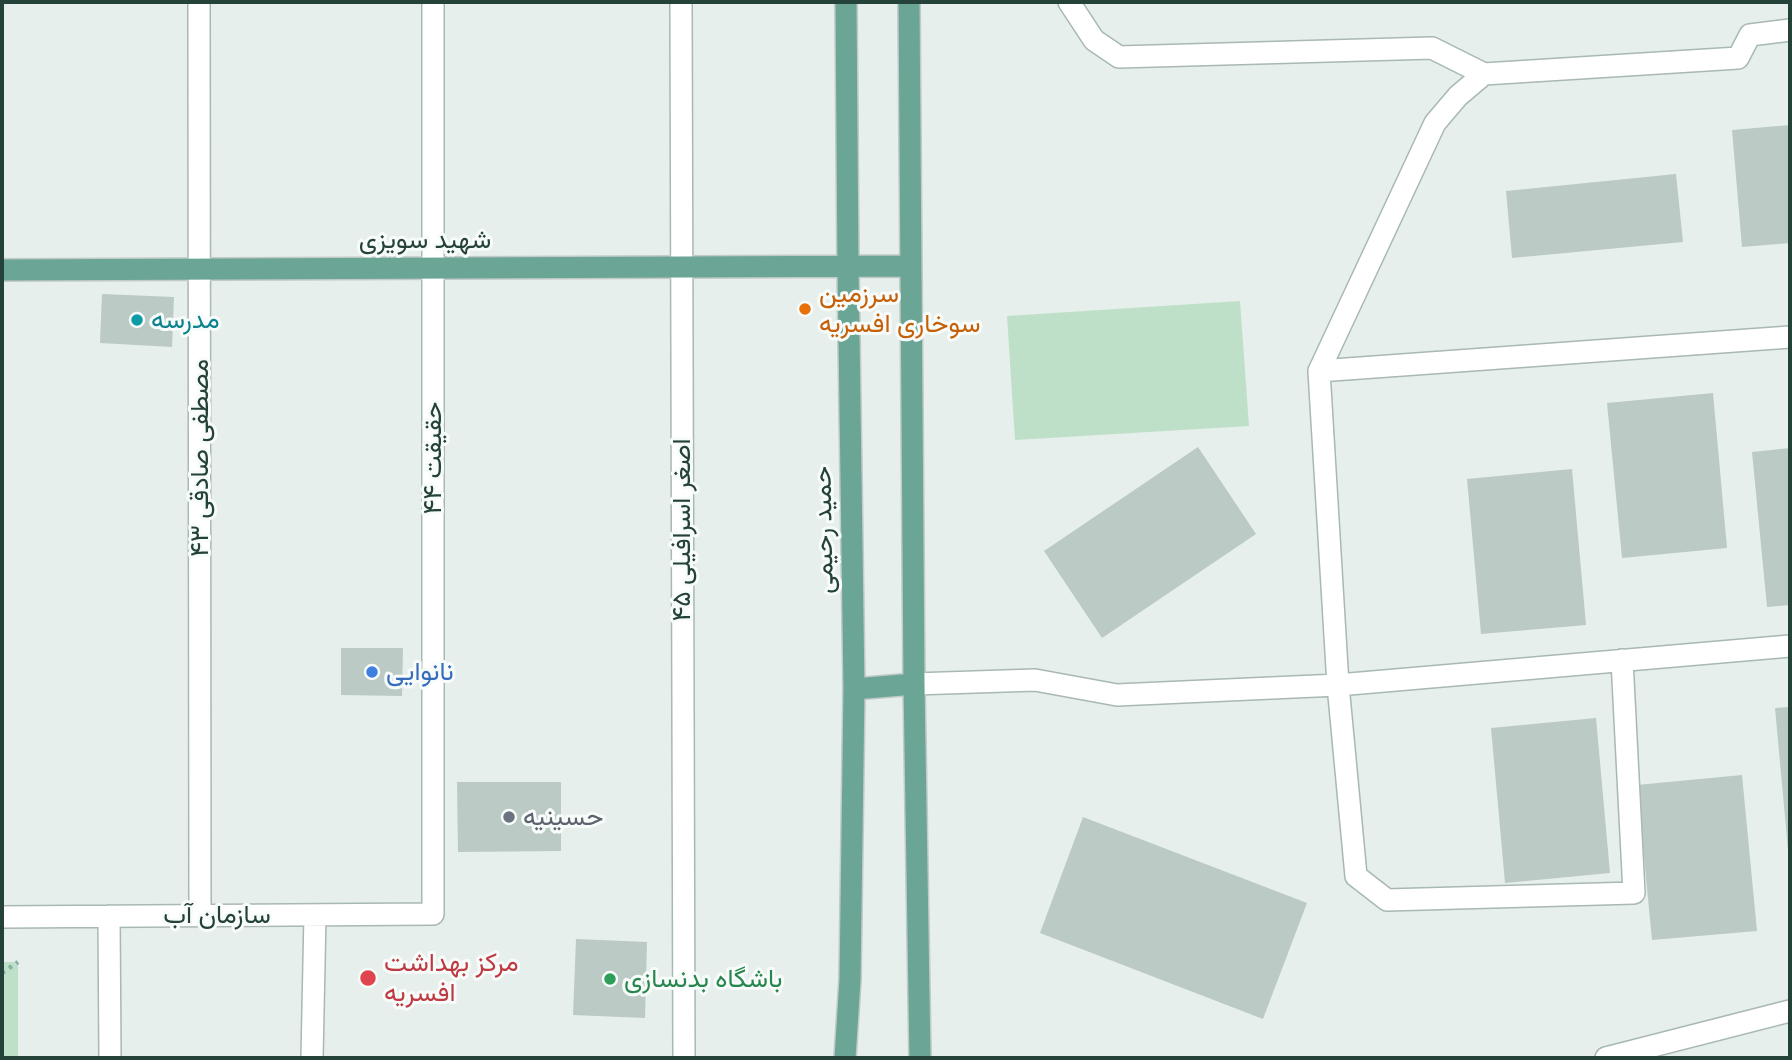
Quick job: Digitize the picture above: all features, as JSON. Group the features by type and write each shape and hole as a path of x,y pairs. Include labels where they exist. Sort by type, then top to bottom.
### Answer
{"main road":[{"name":"حمید رحیمی","path":"845,1058 850,980 854,689 846,2"},
{"path":"909,2 914,684 920,1058"},
{"name":"شهید سویزی","path":"2,270 910,266"},
{"path":"854,689 914,684"}],"street":[{"name":"مصطفی صادقی ۴۳","path":"199,2 200,915"},
{"name":"حقیقت ۴۴","path":"433,2 433,914"},
{"name":"اصغر اسرافیلی ۴۵","path":"681,2 684,1058"},
{"path":"1069,2 1094,40 1119,57 1432,48 1484,74 1738,58 1749,35 1790,30"},
{"path":"1484,74 1458,96 1435,123 1319,371 1338,685 1356,876 1387,900 1634,893 1622,660"},
{"path":"1319,371 1790,337"},
{"path":"914,684 1035,680 1118,695 1338,685 1790,646"},
{"name":"سازمان آب","path":"2,916 433,914"},
{"path":"312,1058 315,915"},
{"path":"109,916 110,1058"},
{"path":"1606,1058 1790,1011"}],"path":[{"path":"2,973 18,962"}],"green space":[{"path":"1240,301 1249,426 1015,440 1007,316"},
{"path":"2,962 18,962 18,1058 2,1058"}],"building":[{"path":"1790,125 1790,243 1742,247 1732,130"},
{"path":"1676,174 1683,242 1512,258 1506,191"},
{"name":"مدرسه","path":"102,294 174,297 172,347 100,343"},
{"path":"1713,393 1727,548 1622,558 1607,403"},
{"path":"1198,447 1256,534 1102,638 1044,551"},
{"path":"1790,448 1790,605 1767,607 1752,452"},
{"path":"1572,469 1586,625 1481,634 1467,479"},
{"name":"نانوایی","path":"341,648 403,648 402,696 341,695"},
{"path":"1790,707 1790,850 1788,850 1775,708"},
{"path":"1596,718 1610,873 1505,883 1491,728"},
{"path":"1742,775 1757,931 1652,940 1637,785"},
{"name":"حسینیه","path":"457,782 561,782 561,851 458,852"},
{"path":"1083,817 1307,903 1263,1019 1040,933"},
{"name":"باشگاه بدنسازی","path":"576,939 647,942 645,1018 573,1015"}],"place":[{"name":"سرزمین سوخاری افسریه","path":"805,309"},
{"name":"مدرسه","path":"137,320"},
{"name":"نانوایی","path":"372,672"},
{"name":"حسینیه","path":"509,817"},
{"name":"مرکز بهداشت افسریه","path":"368,978"},
{"name":"باشگاه بدنسازی","path":"610,979"}]}
